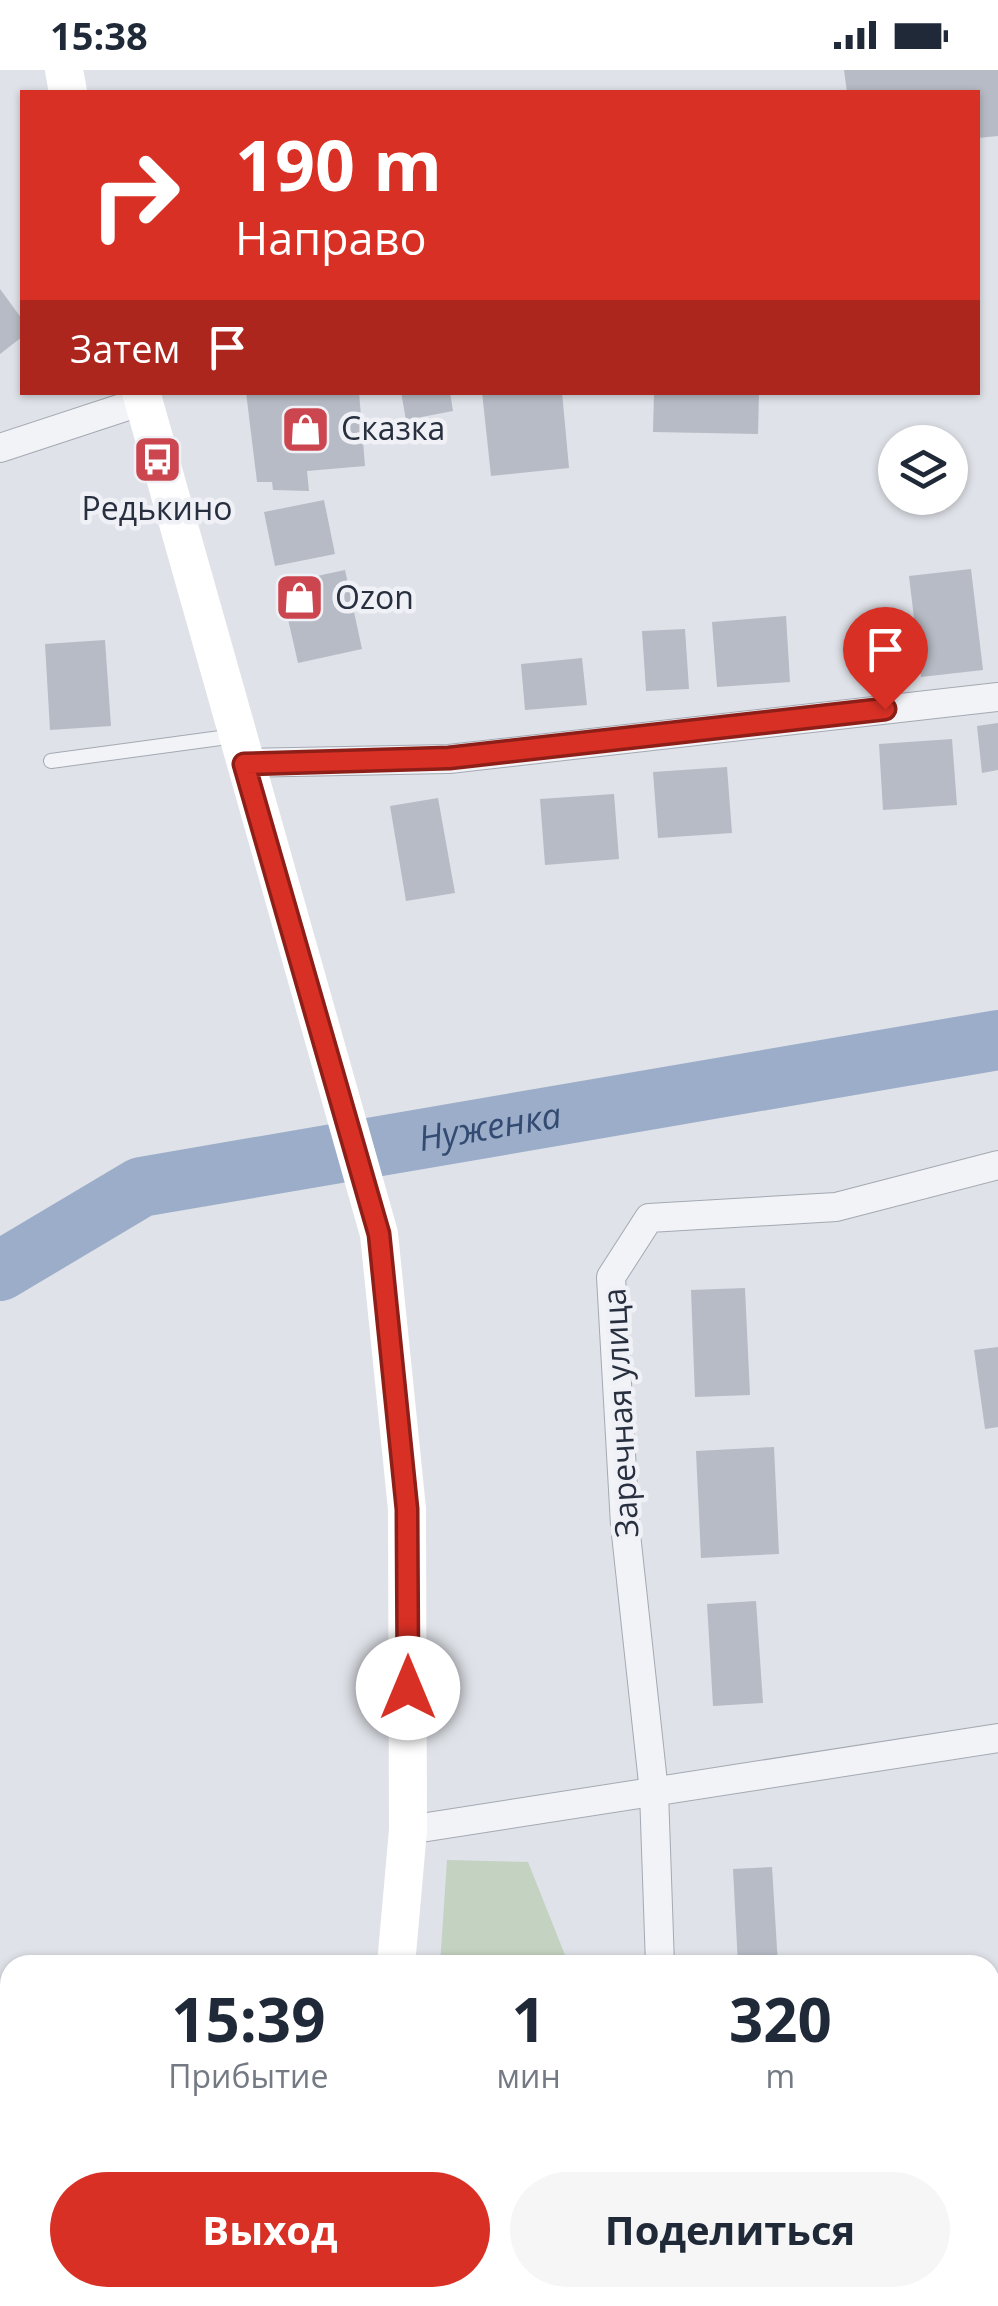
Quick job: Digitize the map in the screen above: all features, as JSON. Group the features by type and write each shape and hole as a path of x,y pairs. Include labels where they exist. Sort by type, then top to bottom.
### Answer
{"main road":[{"path":"142,397 379,1234 407,1509 408,1830 397,1955"}],"street":[{"path":"0,448 142,397"},
{"path":"240,749 449,758 998,697"},
{"name":"Заречная улица","path":"660,1955 654,1792 625,1525 610,1277 650,1218 836,1207 998,1165"},
{"path":"408,1830 998,1738"}],"lane":[{"path":"52,761 240,749"}],"green space":[{"path":"447,1860 528,1862 565,1955 441,1955"}],"building":[{"path":"844,70 998,70 998,136 980,138 980,90 847,90"},
{"path":"0,289 20,316 20,339 0,354"},
{"name":"Сказка","path":"246,395 359,395 365,466 307,471 309,491 273,490 272,482 257,482"},
{"path":"402,395 450,395 453,411 406,420"},
{"path":"482,395 562,395 569,468 491,476"},
{"path":"654,395 759,395 758,434 653,432"},
{"path":"324,500 335,554 275,566 264,512"},
{"path":"971,569 983,670 921,677 909,576"},
{"path":"345,570 362,649 298,663 280,584"},
{"path":"786,616 790,682 717,687 712,622"},
{"path":"685,629 689,689 646,691 642,631"},
{"path":"105,640 111,726 50,730 45,644"},
{"path":"582,658 587,705 525,710 521,664"},
{"path":"998,723 998,770 982,773 977,726"},
{"path":"952,739 957,805 883,810 879,744"},
{"path":"727,767 732,833 658,838 653,772"},
{"path":"614,794 619,859 545,865 540,799"},
{"path":"438,798 455,893 406,901 390,806"},
{"path":"745,1288 750,1395 695,1397 691,1290"},
{"path":"998,1347 998,1427 985,1429 974,1350"},
{"path":"774,1447 779,1554 701,1558 696,1451"},
{"path":"756,1601 763,1703 713,1706 707,1604"},
{"path":"772,1867 777,1955 737,1955 733,1869"}],"waterway":[{"name":"Нуженка","path":"0,1271 141,1187 998,1040"}],"place":[{"name":"Сказка","path":"306,429"},
{"name":"Редькино","path":"157,459"},
{"name":"Ozon","path":"300,598"}],"route":[{"path":"408,1688 407,1509 379,1234 244,764 449,758 885,709"}]}
